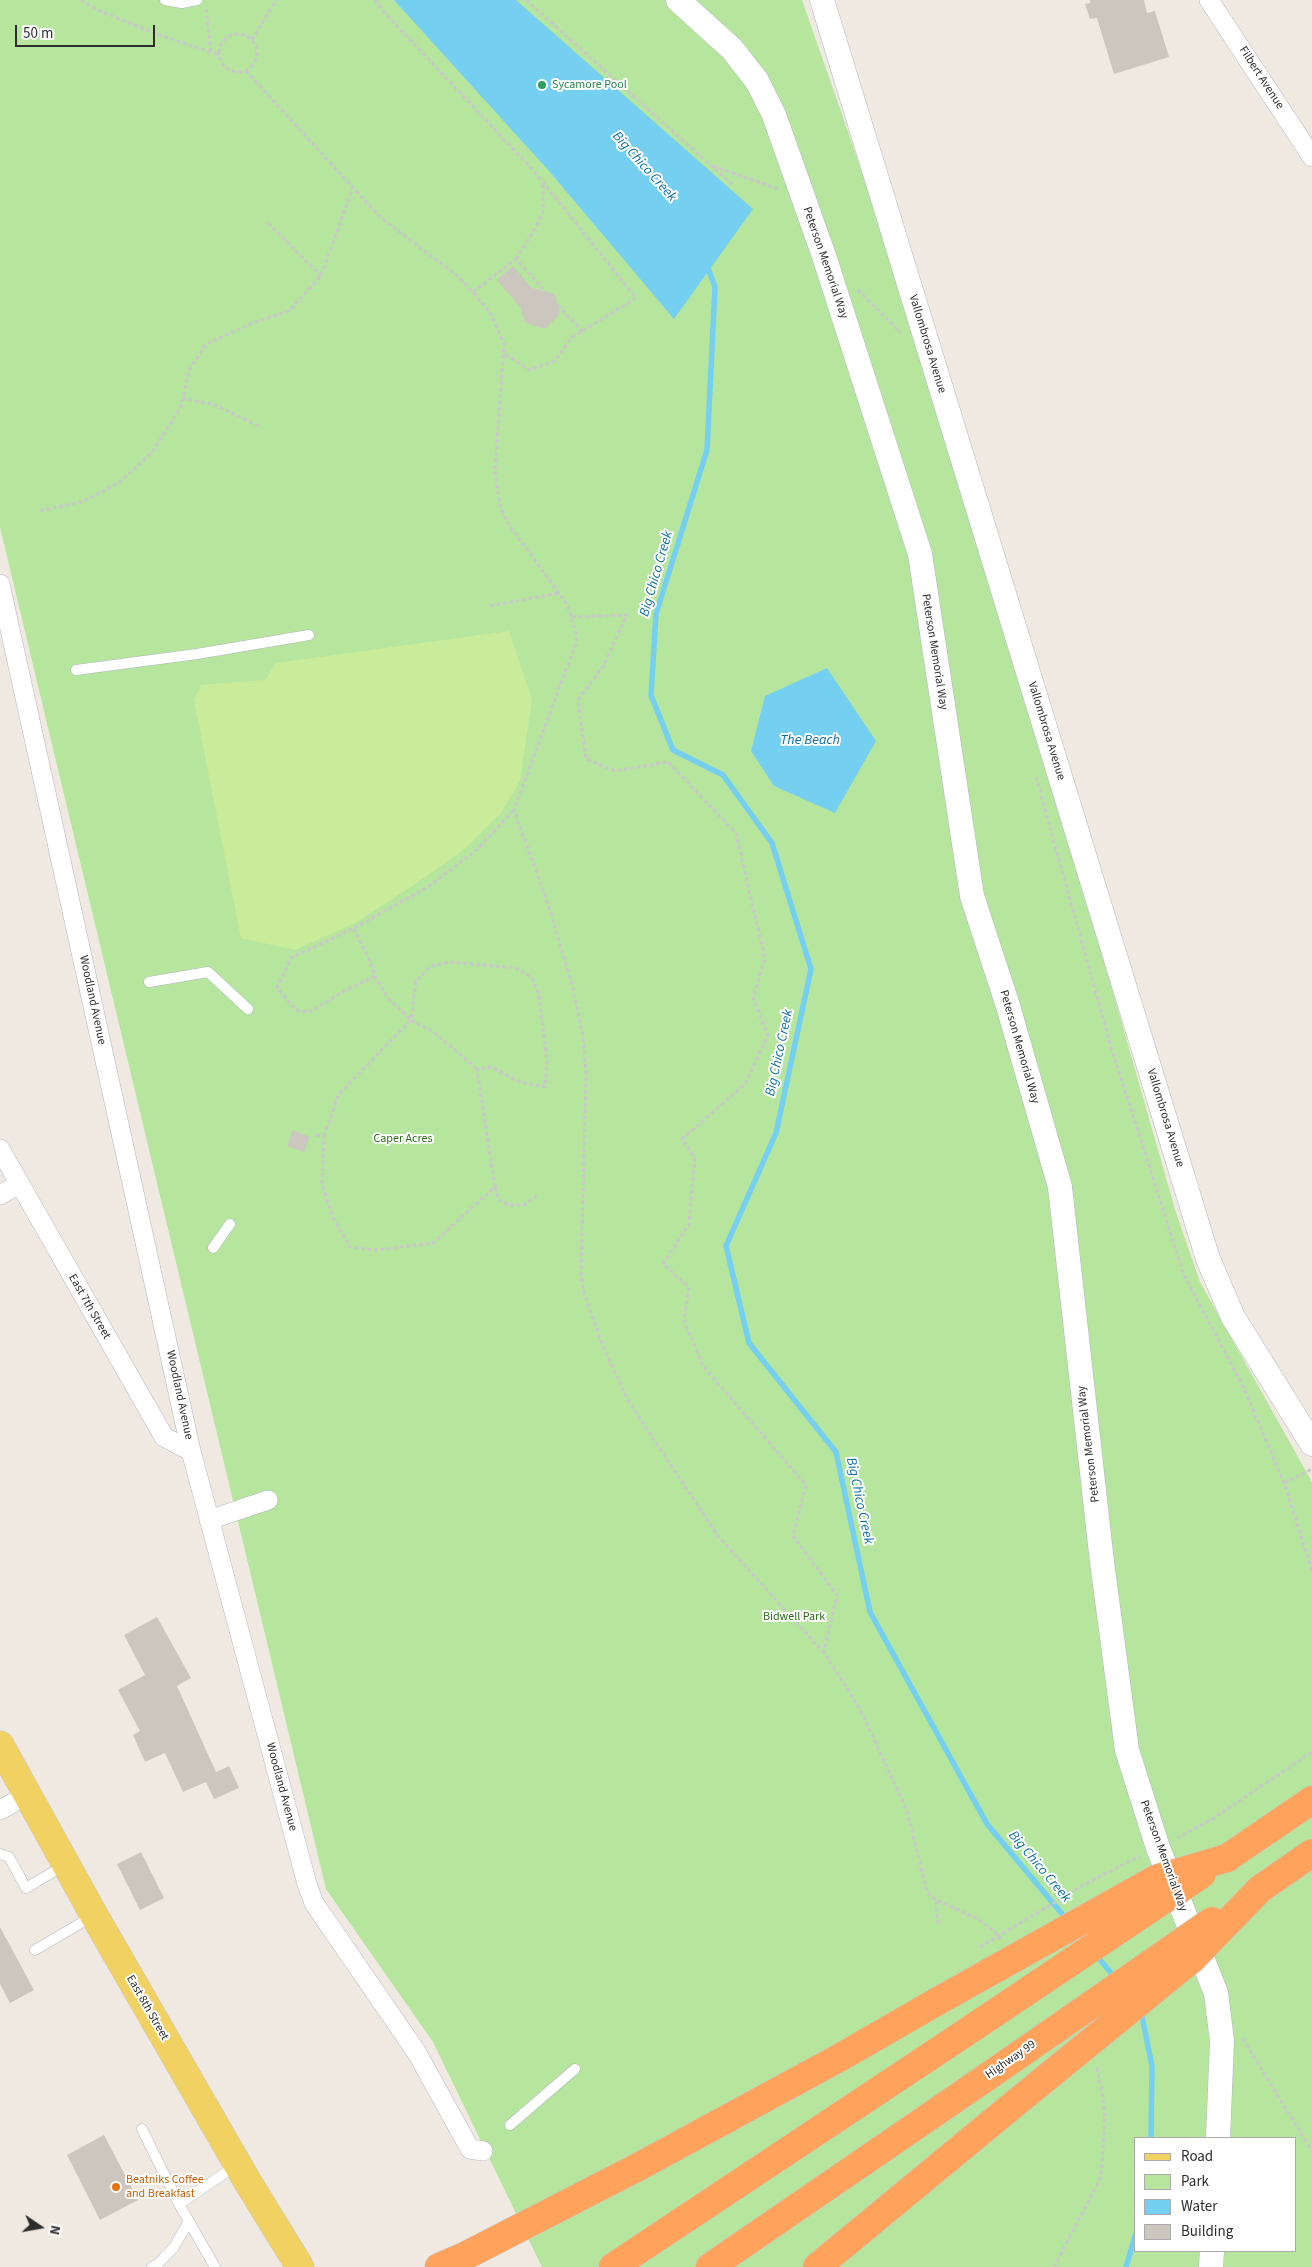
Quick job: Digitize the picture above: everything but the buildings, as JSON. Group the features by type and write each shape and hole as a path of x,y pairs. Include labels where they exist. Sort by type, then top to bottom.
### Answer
{"highway":[{"path":"613,2267 1312,1800"},
{"name":"Highway 99","path":"710,2267 1312,1853"},
{"path":"439,2267 467,2255 640,2166 839,2058 1156,1879 1226,1858"},
{"path":"817,2267 1006,2110 1192,1960 1260,1889"}],"main road":[{"name":"East 8th Street","path":"0,1745 94,1916 238,2165 300,2267"}],"street":[{"name":"Peterson Memorial Way","path":"678,0 732,49 757,81 774,116 871,399 920,554 972,896 1008,1006 1060,1187 1101,1552 1128,1750 1158,1848 1216,1993 1222,2041 1218,2137"},
{"name":"Vallombrosa Avenue","path":"822,0 1208,1259 1233,1317 1312,1444"},
{"name":"Filbert Avenue","path":"1209,0 1312,157"},
{"name":"Woodland Avenue","path":"0,588 191,1452 306,1884 314,1903 417,2053 470,2149 483,2151"},
{"name":"East 7th Street","path":"0,1149 164,1437 191,1452"},
{"path":"0,1195 19,1184"},
{"path":"210,1520 268,1500"},
{"path":"0,1810 27,1795"},
{"path":"1211,2267 1212,2252"}],"lane":[{"path":"166,0 182,3 197,0"},
{"path":"76,670 197,654 309,635"},
{"path":"149,982 208,972 248,1009"},
{"path":"213,1248 230,1224"},
{"path":"0,1854 9,1857 26,1888 66,1864"},
{"path":"36,1950 94,1916"},
{"path":"510,2125 575,2069"},
{"path":"142,2129 179,2204 215,2267"},
{"path":"179,2204 238,2165"},
{"path":"152,2267 158,2264 174,2247 189,2220"}],"path":[{"path":"81,0 100,11 157,34 219,55"},
{"path":"204,0 211,53"},
{"path":"252,40 276,0"},
{"path":"375,0 384,12 543,181 636,298 571,338 555,361 529,370 503,352"},
{"path":"526,0 733,185"},
{"path":"242,34 256,44 257,56 252,67 240,72 228,70 220,60 219,55 222,43 230,35 242,34"},
{"path":"246,70 380,217 459,277 490,312 504,344 495,472 500,504 507,522 568,604 577,636 514,810 478,849 428,887 354,928 290,958 277,988 296,1010 310,1012 339,994 375,976"},
{"path":"710,165 803,198"},
{"path":"473,292 516,259 536,227 543,211 543,181"},
{"path":"40,511 84,502 120,482 153,451 181,407 189,370 206,344 250,324 289,311 321,276 353,187"},
{"path":"268,223 321,276"},
{"path":"516,259 546,291"},
{"path":"558,305 582,331"},
{"path":"182,398 215,405 261,427"},
{"path":"490,606 559,593"},
{"path":"572,617 627,615 604,665 578,700 586,759 615,771 668,762 736,833 765,959 753,998 768,1035 744,1084 682,1139 695,1158 689,1224 663,1264 689,1287 684,1320 703,1366 806,1485 793,1536 837,1595 824,1652"},
{"path":"514,810 549,907 572,985 583,1036 586,1074 581,1276 584,1293 605,1351 629,1402 718,1536 824,1652 864,1717 907,1811 923,1881 927,1892 936,1900 938,1926"},
{"path":"354,928 375,976 388,998 411,1020 434,1032 477,1069 495,1187 499,1200 508,1205 524,1205 537,1196"},
{"path":"477,1069 491,1067 520,1082 545,1087 547,1060 539,995 532,978 516,968 450,962 431,966 416,981 411,1020 339,1094 324,1136 322,1184 334,1220 350,1247 376,1250 433,1243 495,1187"},
{"path":"316,1135 324,1136"},
{"path":"1312,1469 1284,1483 1312,1570"},
{"path":"980,1947 1089,1882 1211,1820 1312,1752"},
{"path":"1241,2035 1312,2151"}],"green space":[{"name":"Bidwell Park","path":"0,0 802,0 892,258 1085,894 1176,1213 1200,1282 1312,1482 1312,2267 542,2267 433,2042 326,1889 0,527"},
{"path":"509,631 532,699 520,781 501,813 466,848 414,885 355,923 295,950 241,938 194,700 201,685 265,680 276,663"}],"water":[{"name":"Sycamore Pool","path":"394,0 516,0 753,209 674,319 549,171"},
{"name":"The Beach","path":"827,668 876,741 835,813 774,786 751,751 765,696"}],"waterway":[{"name":"Big Chico Creek","path":"707,265 715,287 707,450 656,614 651,695 673,750 723,775 772,843 811,969 776,1133 726,1246 749,1343 836,1452 870,1612 987,1824 1068,1921"},
{"name":"Big Chico Creek","path":"1096,1955 1116,1979"},
{"name":"Big Chico Creek","path":"1141,2011 1152,2066 1151,2137"},
{"name":"Big Chico Creek","path":"1126,2267 1134,2240"}],"place":[{"name":"Sycamore Pool","path":"542,85"},
{"name":"Beatniks Coffee and Breakfast","path":"116,2187"}],"park label":[{"name":"Caper Acres","path":"403,1139"}]}
